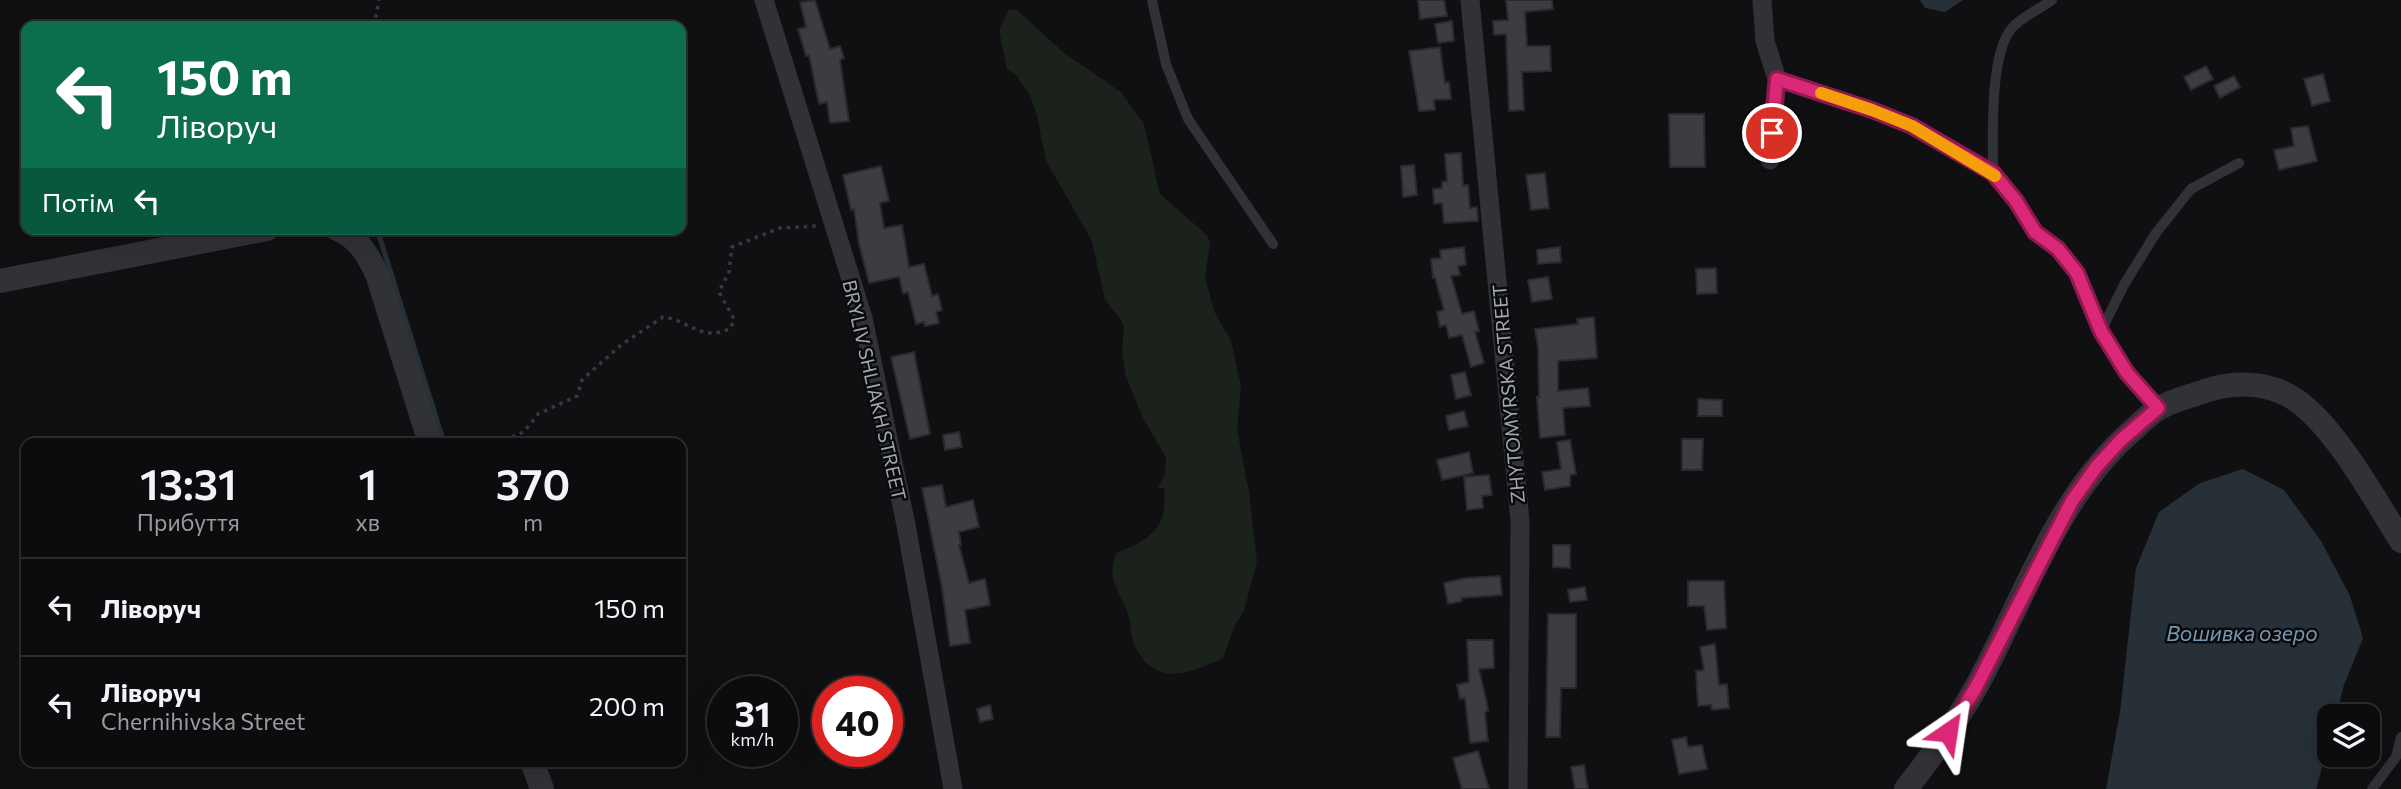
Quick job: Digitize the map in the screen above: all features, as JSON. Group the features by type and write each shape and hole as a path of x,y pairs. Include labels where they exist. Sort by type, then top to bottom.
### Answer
{"street":[{"name":"BRYLIV SHLIAKH STREET","path":"764,0 866,331 906,525 953,789"},
{"name":"ZHYTOMYRSKA STREET","path":"1470,0 1520,522 1518,789"},
{"path":"1762,0 1765,41 1777,79 1770,159"},
{"path":"0,281 236,235"},
{"path":"348,235 368,253 377,274 428,438"},
{"path":"1906,789 1934,753 1975,689 2072,501 2097,466 2121,440 2158,408 2217,387 2247,383 2281,392 2305,406 2329,432 2401,541"},
{"path":"534,767 542,789"}],"lane":[{"path":"1152,0 1166,64 1188,119 1273,244"},
{"path":"1993,173 1993,106 2002,48 2012,28 2052,0"},
{"path":"1777,79 1912,126 1993,173 2016,201 2035,232 2058,249 2077,273 2101,331 2127,373 2158,408"},
{"path":"2101,331 2125,283 2156,233 2191,189 2239,163"},
{"path":"2372,789 2396,757 2401,737"}],"path":[{"path":"375,21 379,0"},
{"path":"509,438 524,432 538,414 577,396 582,380 621,345 663,317 674,318 686,327 703,332 719,334 731,328 734,319 719,292 729,272 733,247 780,228 834,226"}],"shaded area":[{"path":"1009,9 1017,10 1063,52 1121,92 1144,124 1160,194 1207,235 1210,242 1205,277 1214,311 1231,341 1241,386 1237,430 1249,492 1257,562 1244,611 1235,625 1223,658 1197,669 1172,674 1160,672 1150,666 1133,641 1128,614 1113,578 1116,553 1148,537 1160,522 1165,501 1164,488 1158,488 1165,473 1166,457 1143,418 1125,374 1122,351 1124,328 1122,321 1105,300 1092,241 1046,161 1030,95 1015,74 1007,69 999,31"}],"water":[{"path":"1920,0 1963,0 1945,12 1925,8"},
{"name":"Вошивка озеро","path":"2243,469 2284,490 2321,541 2350,596 2363,638 2339,704 2317,704 2317,767 2322,767 2316,789 2106,789 2120,712 2136,568 2159,512 2200,483"}],"building":[{"path":"815,0 830,49 840,46 844,58 840,60 849,121 830,123 827,102 819,104 809,55 806,56 798,29 806,27 800,2"},
{"path":"1418,0 1444,0 1447,16 1420,19"},
{"path":"1506,0 1552,0 1553,9 1525,12 1527,46 1550,46 1551,71 1522,72 1524,110 1509,111 1506,34 1494,35 1493,21 1508,20"},
{"path":"1452,21 1454,41 1438,43 1435,24"},
{"path":"1440,47 1445,83 1449,82 1451,99 1434,100 1435,110 1419,111 1409,51"},
{"path":"2206,66 2213,79 2191,90 2184,77"},
{"path":"2323,74 2330,101 2312,106 2304,79"},
{"path":"2234,76 2240,87 2220,98 2214,86"},
{"path":"1669,114 1704,114 1705,167 1670,167"},
{"path":"2308,126 2317,161 2279,170 2274,150 2294,146 2291,128"},
{"path":"1461,153 1463,186 1468,185 1470,208 1477,207 1478,221 1444,223 1442,203 1434,204 1433,189 1442,188 1442,182 1447,181 1445,154"},
{"path":"1414,165 1417,195 1403,197 1401,166"},
{"path":"881,166 889,201 880,203 884,228 902,225 909,267 924,264 932,296 938,294 942,310 936,312 939,323 925,326 924,322 916,324 908,292 903,294 899,277 869,283 854,209 851,210 843,175"},
{"path":"1545,173 1549,208 1531,210 1526,175"},
{"path":"1464,247 1466,265 1458,266 1460,275 1451,276 1462,314 1474,311 1479,331 1475,332 1484,363 1471,367 1462,335 1449,338 1446,325 1440,327 1437,312 1444,310 1433,278 1431,259 1441,258 1440,250"},
{"path":"1560,247 1561,262 1538,264 1537,250"},
{"path":"1716,268 1717,293 1697,294 1696,269"},
{"path":"1548,277 1552,299 1532,302 1528,280"},
{"path":"1594,317 1597,358 1558,361 1558,391 1588,388 1590,406 1563,408 1565,435 1540,438 1538,347 1535,329 1578,324 1577,319"},
{"path":"914,352 930,434 910,439 891,357"},
{"path":"1465,372 1471,395 1456,399 1451,375"},
{"path":"1698,399 1722,400 1722,416 1698,416"},
{"path":"1464,411 1468,426 1449,430 1446,416"},
{"path":"959,432 962,447 945,450 943,435"},
{"path":"1682,439 1703,439 1702,470 1682,470"},
{"path":"1570,440 1576,474 1570,475 1570,486 1545,490 1542,472 1561,469 1557,442"},
{"path":"1469,452 1473,473 1442,480 1437,460"},
{"path":"1489,475 1492,495 1482,496 1483,508 1467,510 1464,477"},
{"path":"942,485 946,507 973,500 979,527 959,532 959,545 969,583 985,579 990,605 965,610 970,643 950,646 942,588 922,488"},
{"path":"1553,545 1570,545 1570,568 1553,567"},
{"path":"1500,576 1502,595 1461,598 1462,601 1448,604 1444,583 1465,578"},
{"path":"1688,581 1724,581 1726,628 1707,630 1704,606 1688,606"},
{"path":"1585,587 1587,600 1570,602 1568,590"},
{"path":"1548,614 1576,614 1576,688 1561,688 1560,737 1546,737"},
{"path":"1467,640 1493,640 1494,668 1479,669 1488,711 1485,712 1488,741 1470,743 1465,698 1460,699 1457,685 1469,682"},
{"path":"1715,644 1719,685 1727,684 1729,708 1712,710 1711,705 1698,706 1696,671 1704,670 1700,647"},
{"path":"990,705 993,719 980,722 977,709"},
{"path":"1686,737 1688,747 1702,745 1707,769 1679,774 1672,740"},
{"path":"1478,751 1489,789 1462,789 1453,758"},
{"path":"1584,765 1588,789 1575,789 1571,767"}],"waterway":[{"path":"379,235 442,438"}],"slow traffic":[{"path":"1821,93 1912,126 1995,176"}],"route":[{"path":"1772,133 1777,79 1912,126 1993,173 2016,201 2035,232 2058,249 2077,273 2101,331 2127,373 2158,408 2121,440 2097,466 2072,501 1975,689 1948,732"}]}
